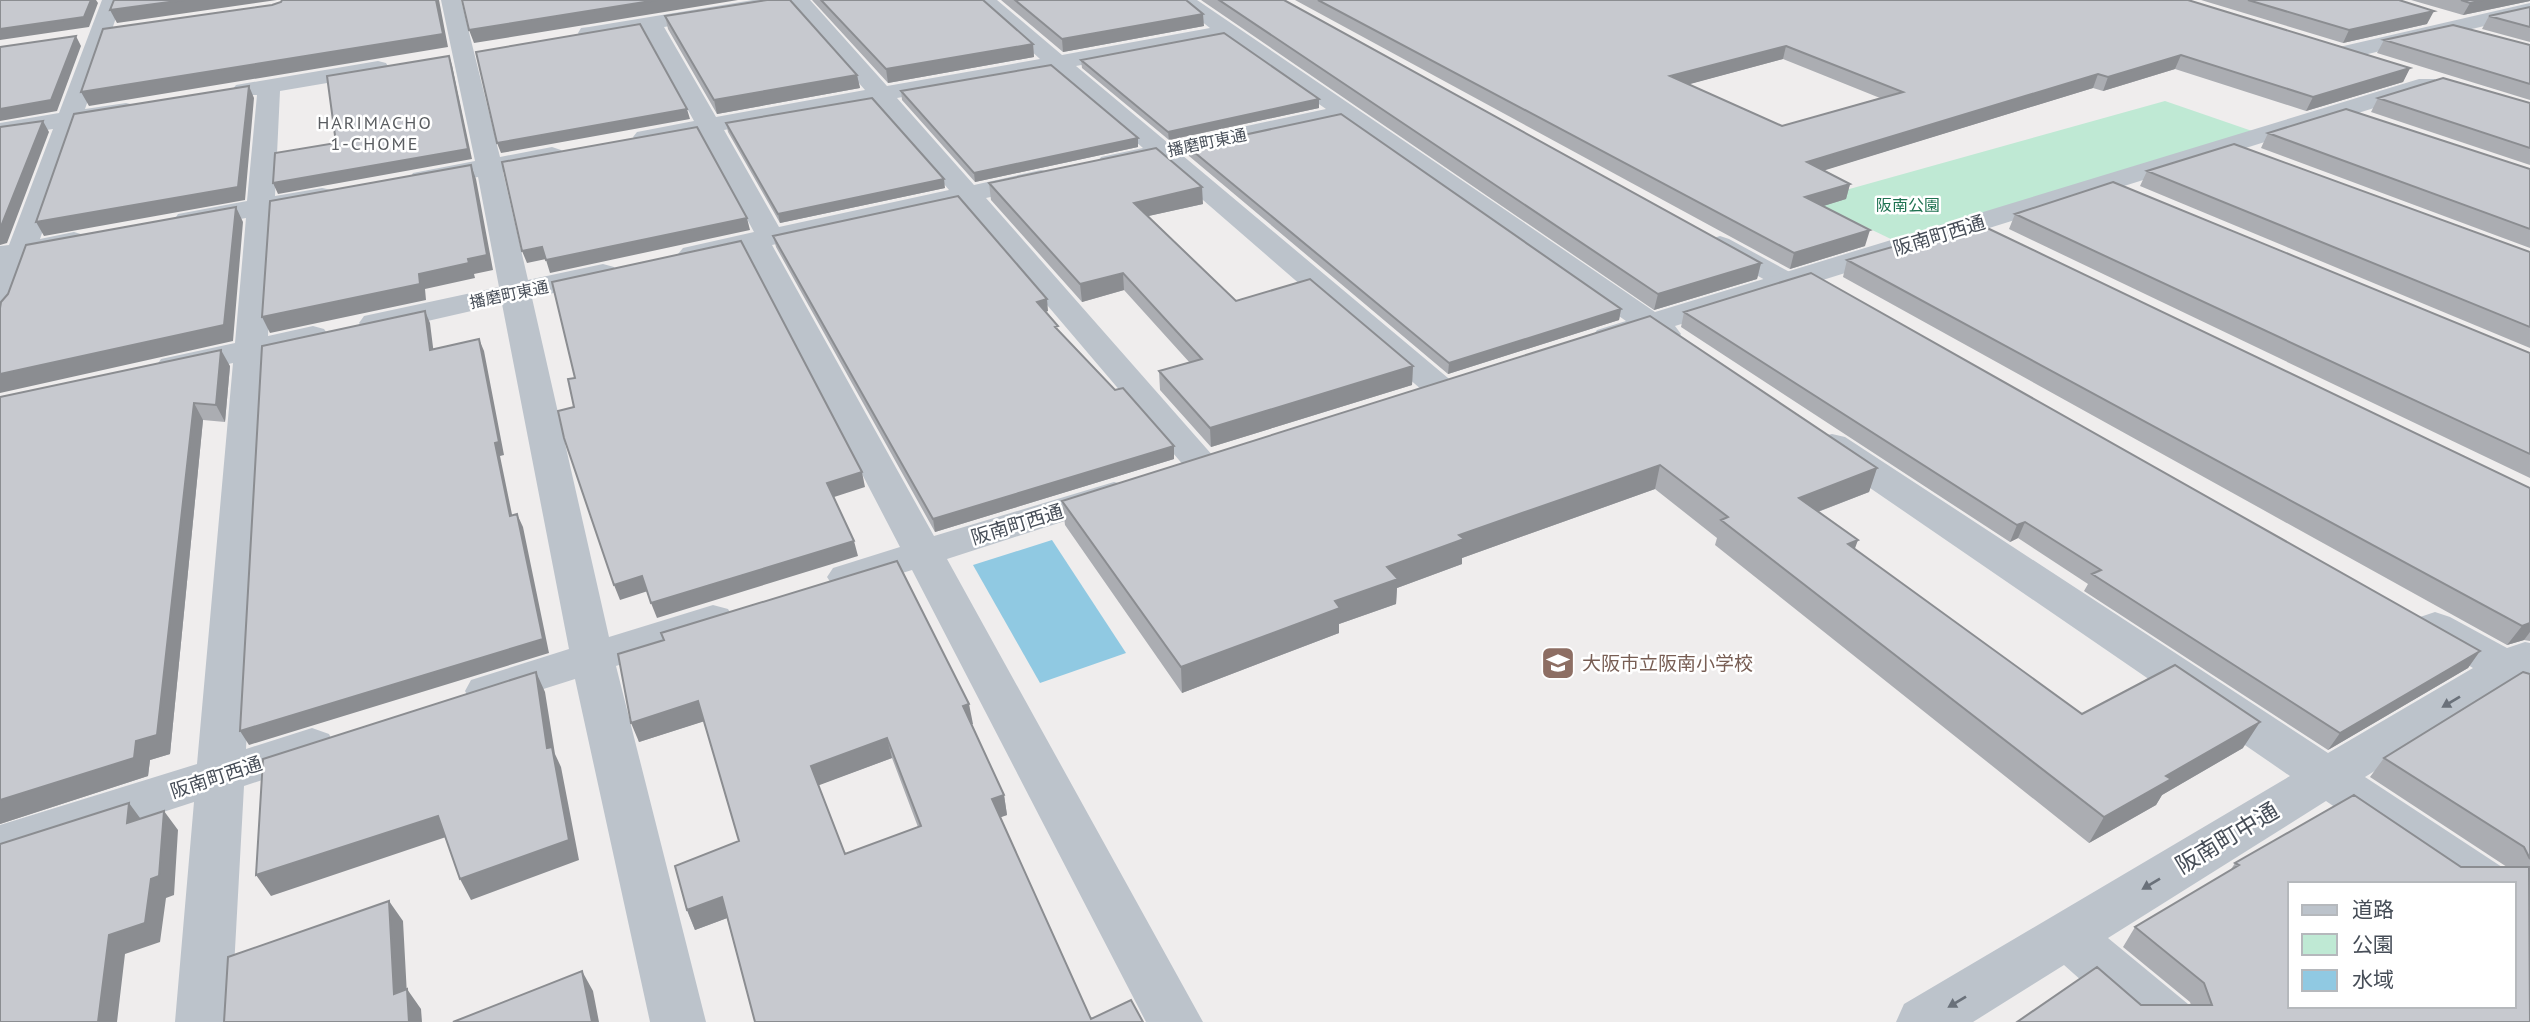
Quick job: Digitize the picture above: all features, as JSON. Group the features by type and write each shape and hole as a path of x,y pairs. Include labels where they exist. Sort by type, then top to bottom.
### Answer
{"street":[{"path":"0,309 10,253 69,119 87,36 112,0"},
{"path":"451,0 516,292 592,657 678,1022"},
{"path":"625,0 709,125 763,238 923,553 1175,1022"},
{"path":"568,37 791,0"},
{"path":"799,0 968,194"},
{"path":"985,0 1163,152 1455,386 1402,402"},
{"path":"1184,0 1696,355"},
{"path":"2517,0 2530,6"},
{"path":"2454,27 2530,6"},
{"path":"2427,14 2494,42"},
{"name":"阪南町西通","path":"1572,349 2337,112 2441,83 2336,51 2454,27"},
{"path":"87,36 127,30"},
{"path":"627,141 1229,31"},
{"path":"229,93 399,65"},
{"path":"203,1022 269,86"},
{"path":"0,130 149,106"},
{"name":"播磨町東通","path":"145,372 1347,112"},
{"path":"2337,112 2376,125"},
{"path":"2227,146 2264,160"},
{"path":"395,183 572,151"},
{"path":"2106,184 2144,200"},
{"path":"167,224 341,193"},
{"name":"阪南町西通","path":"817,586 1216,461 968,194"},
{"path":"1971,225 2008,243"},
{"path":"10,253 101,236"},
{"path":"1704,236 1799,278 1847,295"},
{"path":"1800,424 2484,882"},
{"path":"459,699 751,607"},
{"path":"2411,614 2523,667"},
{"name":"阪南町中通","path":"1924,1022 2328,776 2523,667"},
{"name":"阪南町西通","path":"0,845 340,737"},
{"path":"2067,935 2168,1022"}],"green space":[{"name":"阪南公園","path":"2165,101 2255,132 1895,241 1810,200"}],"water":[{"path":"1052,540 1126,653 1040,683 973,565"}],"building":[{"path":"0,0 91,0 84,17 0,29"},
{"path":"114,0 184,0 110,10"},
{"path":"282,0 436,0 443,34 81,92 103,29 272,5"},
{"path":"462,0 657,0 469,30"},
{"path":"767,0 790,0 857,75 714,100 665,16"},
{"path":"821,0 983,0 1033,44 886,69"},
{"path":"1015,0 1186,0 1203,14 1062,39"},
{"path":"1219,0 1284,0 1761,263 1658,294"},
{"path":"1318,0 2188,0 2410,68 2313,97 2181,55 2108,77 2098,74 1807,162 1850,184 1805,197 1870,230 1794,253","holes":["1786,46 1903,92 1782,126 1670,76"]},
{"path":"2248,0 2399,0 2434,11 2349,30"},
{"path":"2461,0 2483,0 2470,3"},
{"path":"2530,7 2530,27 2489,16"},
{"path":"640,24 687,109 497,143 476,52"},
{"path":"2453,25 2530,45 2530,84 2384,40"},
{"path":"1224,33 1319,99 1168,132 1081,60"},
{"path":"76,36 51,100 0,109 0,47"},
{"path":"449,56 468,149 273,183 275,153 336,143 327,76"},
{"path":"1051,65 1138,138 974,173 901,91"},
{"path":"2443,78 2530,103 2530,148 2378,98"},
{"path":"249,86 238,187 36,222 74,114"},
{"path":"872,98 944,179 778,214 726,123"},
{"path":"2346,109 2530,169 2530,229 2268,133"},
{"path":"1341,114 1621,309 1449,363 1188,147"},
{"path":"43,121 0,229 0,127"},
{"path":"697,127 747,218 546,260 542,247 522,251 502,162"},
{"path":"2234,144 2530,252 2530,327 2147,171"},
{"path":"1156,148 1202,187 1134,203 1236,301 1310,279 1413,366 1210,428 1159,371 1202,359 1123,273 1080,284 989,183"},
{"path":"471,165 487,255 468,259 469,263 419,274 420,284 262,317 270,201"},
{"path":"2113,182 2530,353 2530,454 2015,214"},
{"path":"958,196 1047,299 1037,302 1058,326 1055,327 1115,390 1123,388 1174,446 933,519 773,236"},
{"path":"236,207 224,325 0,374 1,302 8,294 26,245"},
{"path":"1983,226 2530,488 2530,623 2522,626 1847,260 1899,245 1906,249"},
{"path":"741,241 862,472 827,483 854,541 651,603 642,576 614,585 564,438 558,411 574,407 568,379 575,378 552,282"},
{"path":"1811,273 2480,651 2340,733 2092,574 2101,570 2025,522 2017,525 1684,312"},
{"path":"425,311 430,350 479,339 499,442 495,443 510,516 517,514 543,639 240,731 262,346"},
{"path":"1650,316 1877,468 1799,498 1858,540 1848,544 2082,714 2175,665 2260,722 2166,776 2171,779 2104,817 1721,520 1728,517 1660,465 1459,535 1464,539 1387,567 1398,579 1335,601 1340,608 1181,667 1062,501"},
{"path":"221,350 216,405 194,403 157,735 136,741 134,758 0,800 0,397"},
{"path":"897,561 969,704 963,706 1004,795 992,799 1091,1019 1131,1000 1143,1022 755,1022 722,897 687,910 675,866 739,841 698,701 631,723 618,654 664,640 661,633","holes":["887,738 921,826 845,854 811,766"]},
{"path":"536,672 547,748 552,747 569,840 460,879 438,816 256,875 263,759"},
{"path":"2523,672 2530,674 2530,859 2524,847 2384,758"},
{"path":"2354,795 2461,867 2529,867 2530,1022 2017,1022 2097,967 2141,1005 2212,1005 2204,983 2135,927 2239,865 2235,863"},
{"path":"129,803 127,823 164,811 159,876 151,879 145,923 109,935 98,1022 0,1022 0,844"},
{"path":"389,901 394,994 407,989 409,1022 224,1022 228,957"},
{"path":"582,971 592,1022 453,1022"}],"place":[{"name":"大阪市立阪南小学校","path":"1558,663"}],"district":[{"name":"HARIMACHO 1-CHOME","path":"375,133"}]}
